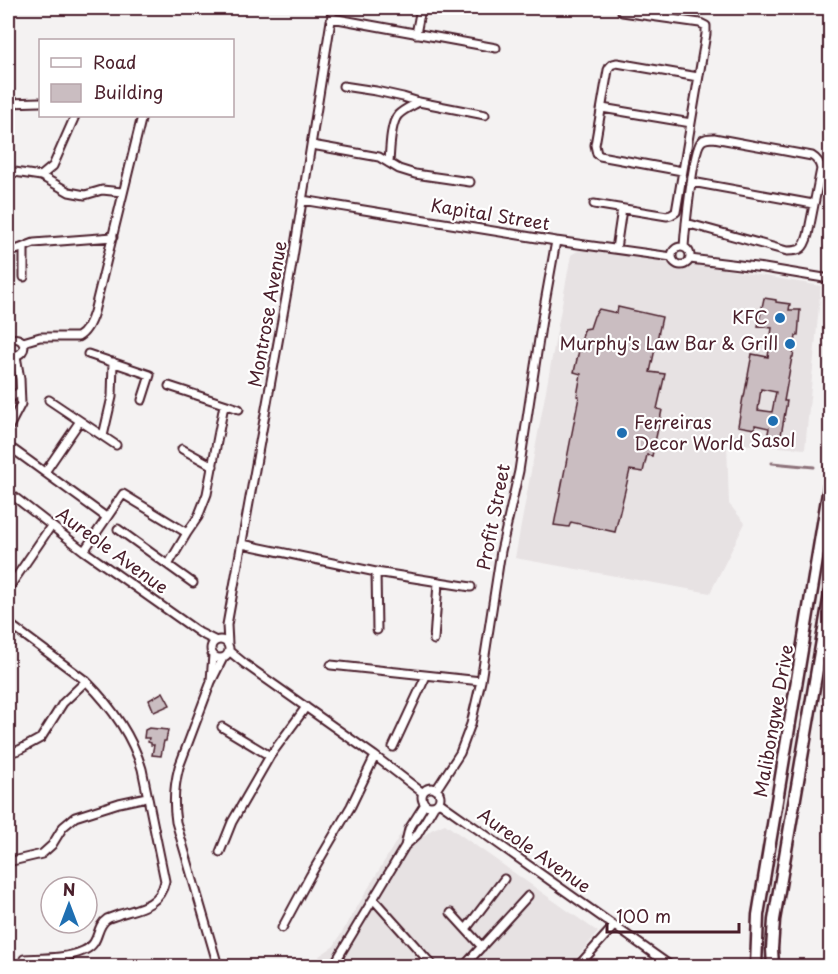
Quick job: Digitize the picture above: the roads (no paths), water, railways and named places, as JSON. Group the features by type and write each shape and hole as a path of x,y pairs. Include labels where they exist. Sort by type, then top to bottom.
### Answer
{"main road":[{"name":"Malibongwe Drive","path":"756,966 758,915 831,481"},
{"name":"Malibongwe Drive","path":"773,966 774,920 831,594"}],"street":[{"name":"Montrose Avenue","path":"218,966 176,822 174,791 179,767 211,682 227,625 312,145 333,8"},
{"path":"416,34 421,8"},
{"path":"594,204 671,215 675,213 706,34 704,25 622,12"},
{"path":"332,18 496,48"},
{"path":"682,171 600,156 597,154 595,145 608,70 613,63 698,77"},
{"path":"343,86 485,115"},
{"path":"8,103 39,102"},
{"path":"389,163 393,124 396,117 419,102"},
{"path":"602,108 691,123"},
{"path":"41,176 53,166 75,117"},
{"path":"8,341 13,338 23,342 40,338 72,338 83,334 92,318 142,117"},
{"path":"684,247 686,226 692,182 699,144 702,141 708,138 721,139 812,156 820,165 806,243 802,249 787,250 686,226"},
{"path":"312,145 366,153 415,174 470,182"},
{"path":"8,171 41,176 69,192 85,195 102,190 122,192"},
{"path":"692,182 813,204"},
{"name":"Kapital Street","path":"302,200 556,241 672,257"},
{"path":"616,249 622,208"},
{"path":"8,253 34,243 112,237"},
{"name":"Profit Street","path":"436,790 460,753 471,724 481,681 501,551 519,471 556,241"},
{"path":"24,247 24,277"},
{"path":"684,247 689,250 690,259 680,265 672,257 675,249 684,247"},
{"path":"690,259 831,279"},
{"path":"8,353 15,356 22,353 23,342"},
{"path":"88,354 150,375 142,400"},
{"path":"8,429 21,404 20,380 15,356"},
{"path":"103,436 112,398 114,362"},
{"path":"169,386 239,409"},
{"path":"8,400 20,392"},
{"path":"49,400 116,445"},
{"path":"168,565 198,517 207,494 224,405"},
{"path":"45,472 80,421"},
{"path":"182,448 213,466"},
{"path":"14,450 106,517"},
{"name":"Aureole Avenue","path":"8,492 84,551 375,756 423,793"},
{"path":"84,551 123,494 187,533"},
{"path":"8,589 51,526"},
{"path":"118,529 193,583"},
{"path":"242,544 376,572 471,587"},
{"path":"376,572 377,630"},
{"path":"434,640 438,582"},
{"path":"8,623 86,681 116,718 137,753 142,769 165,881 163,891 152,903 106,920 91,947 62,957 24,959"},
{"name":"Montrose Avenue","path":"211,682 213,655 218,658 222,648"},
{"path":"331,665 481,681"},
{"path":"393,747 426,676"},
{"path":"8,753 19,750 41,738 63,703 86,681"},
{"path":"220,852 232,822 270,756 306,707"},
{"path":"222,727 270,756"},
{"path":"282,928 351,806 375,756"},
{"path":"405,846 417,835 436,804 440,795 436,790 428,789 423,793 422,799 425,804"},
{"path":"8,862 42,854 52,845 63,826 75,817 147,796"},
{"path":"425,804 436,804"},
{"path":"333,966 405,846 409,829 425,804"},
{"name":"Aureole Avenue","path":"436,804 671,966"},
{"path":"466,929 504,879"},
{"path":"464,966 528,896"},
{"path":"374,900 433,966"},
{"path":"451,913 482,947"},
{"path":"578,966 614,926"}],"waterway":[{"path":"772,463 814,467"}],"place":[{"name":"KFC","path":"780,318"},
{"name":"Murphy's Law Bar & Grill","path":"790,344"},
{"name":"Sasol","path":"773,421"},
{"name":"Ferreiras Decor World","path":"622,433"}]}
